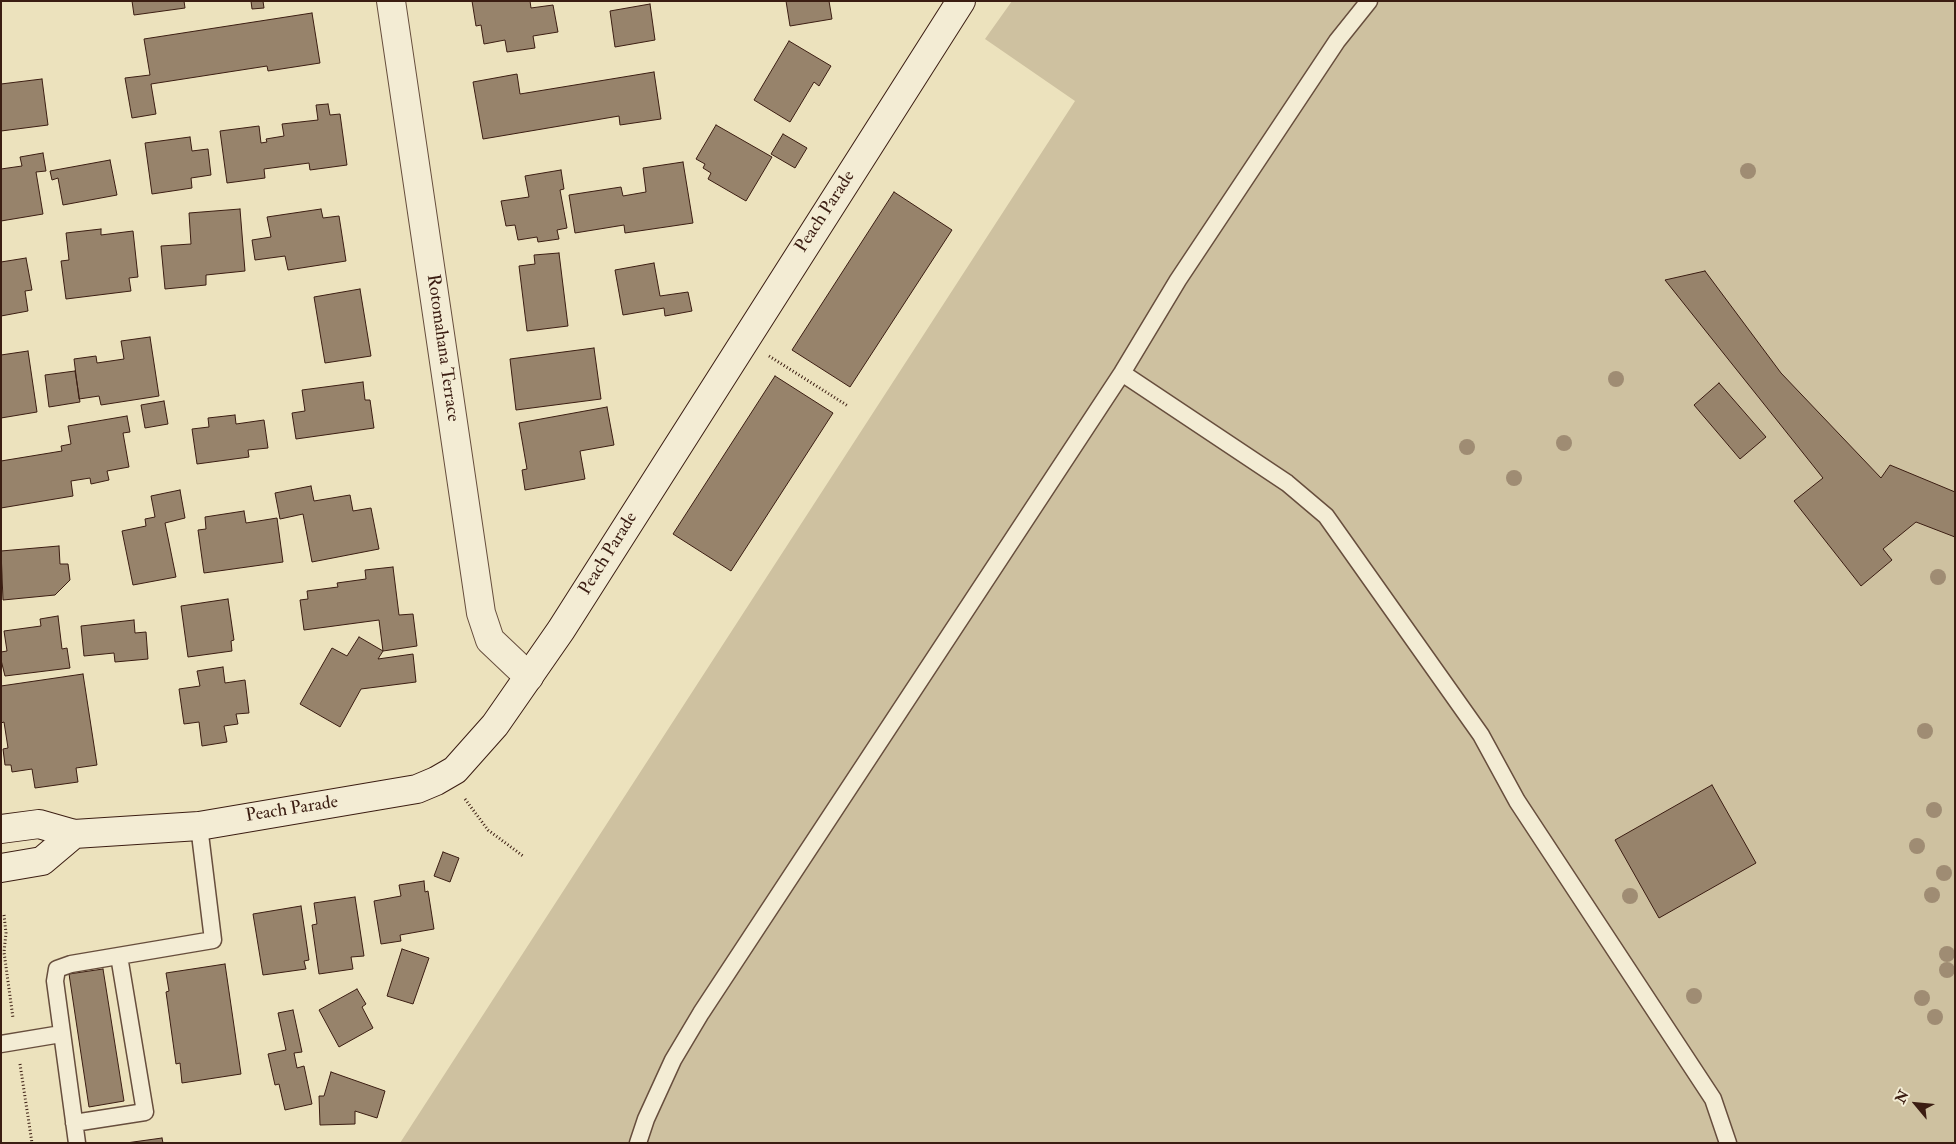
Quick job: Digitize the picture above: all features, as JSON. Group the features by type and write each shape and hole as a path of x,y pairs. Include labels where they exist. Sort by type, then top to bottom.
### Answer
{"main road":[{"name":"Rotomahana Terrace","path":"391,1 481,613 490,640 529,677"},
{"name":"Peach Parade","path":"1,829 40,824 74,834 199,826 417,789 448,775 474,750 495,725 529,677 961,1"},
{"path":"1,868 42,861 74,834"}],"lane":[{"path":"638,1143 646,1119 674,1060 701,1013 1122,372 1178,280 1337,41 1370,1"},
{"path":"1122,372 1287,482 1326,516 1481,735 1517,800 1713,1099 1728,1143"},
{"path":"77,1143 61,1034 55,981 57,969 71,964 213,940 199,826"},
{"path":"74,1123 144,1112 118,956"},
{"path":"1,1044 61,1034"}],"path":[{"path":"744,340 848,406"},
{"path":"448,775 488,830 523,856"}],"shaded area":[{"path":"1012,1 1955,1 1955,1143 400,1143 1075,101 985,39"}],"building":[{"path":"132,1 184,1 185,8 134,15"},
{"path":"251,1 263,1 264,8 252,9"},
{"path":"472,1 530,1 531,8 553,5 558,32 533,36 535,48 507,52 505,40 484,44 481,25 476,26"},
{"path":"786,1 829,1 832,19 790,26"},
{"path":"650,4 655,40 615,47 610,11"},
{"path":"312,13 320,63 268,71 267,66 151,84 156,114 132,118 125,78 150,75 144,39"},
{"path":"789,41 831,66 819,86 814,82 790,122 754,100"},
{"path":"654,72 661,119 620,125 619,116 483,139 473,82 517,74 520,94"},
{"path":"42,79 48,125 1,131 1,84"},
{"path":"328,104 330,115 340,114 347,165 310,170 309,163 264,169 265,178 227,183 220,131 259,126 261,143 267,142 266,139 284,136 282,124 318,120 316,105"},
{"path":"716,125 772,157 746,201 708,179 711,173 703,168 705,164 696,159"},
{"path":"783,134 807,148 795,168 771,154"},
{"path":"190,137 192,151 208,149 211,175 191,178 192,188 152,194 145,143"},
{"path":"43,153 46,171 36,172 43,214 1,221 1,169 22,166 20,157"},
{"path":"110,160 117,195 63,205 58,178 52,180 50,171"},
{"path":"683,162 693,223 625,233 624,225 575,233 569,195 621,187 623,196 646,192 643,168"},
{"path":"561,170 564,189 560,190 567,228 557,230 559,239 538,242 537,237 518,240 515,225 506,226 501,201 529,197 525,176"},
{"path":"894,192 952,230 850,387 792,350"},
{"path":"240,209 245,271 206,275 206,285 165,289 161,246 191,244 189,213"},
{"path":"321,209 323,218 339,216 346,261 288,270 285,256 255,260 252,240 271,237 267,217"},
{"path":"101,229 101,235 133,231 138,277 129,278 131,291 66,299 61,261 69,260 66,233"},
{"path":"559,253 568,326 527,331 519,266 535,264 534,255"},
{"path":"26,258 32,290 25,291 28,311 1,316 1,262"},
{"path":"654,263 660,296 688,292 692,311 665,316 664,308 623,315 615,270"},
{"path":"1705,271 1781,373 1881,478 1890,465 1955,492 1955,537 1916,522 1883,549 1892,560 1861,586 1794,501 1823,478 1665,280"},
{"path":"360,289 371,356 325,363 314,297"},
{"path":"150,337 159,396 101,405 99,396 79,399 74,359 96,356 97,363 124,359 121,341"},
{"path":"594,348 601,399 516,410 510,359"},
{"path":"28,351 37,412 1,418 1,355"},
{"path":"75,371 80,402 49,407 45,375"},
{"path":"775,376 833,413 731,571 673,534"},
{"path":"363,382 365,400 370,400 374,428 296,439 292,413 305,411 302,390"},
{"path":"1719,383 1766,437 1740,459 1694,405"},
{"path":"164,401 168,424 145,428 141,405"},
{"path":"607,407 614,445 580,451 585,479 525,490 522,470 527,469 519,423"},
{"path":"235,415 236,424 264,420 268,448 248,450 249,457 197,464 192,429 209,427 208,418"},
{"path":"127,416 130,432 123,433 129,467 107,471 109,480 91,484 90,478 71,481 73,496 1,508 1,461 62,451 61,446 71,444 68,426"},
{"path":"311,486 314,501 350,495 353,511 371,508 379,549 312,562 303,514 280,519 275,493"},
{"path":"180,490 185,518 165,523 176,577 133,585 122,531 146,526 145,519 155,517 151,496"},
{"path":"244,511 246,523 277,518 283,562 204,573 198,530 206,529 205,517"},
{"path":"59,546 60,564 68,564 70,580 55,595 3,600 1,551"},
{"path":"393,567 399,615 413,614 417,646 383,651 379,620 304,630 300,600 308,599 307,591 338,587 337,583 366,579 365,570"},
{"path":"228,599 234,640 231,641 232,651 188,657 181,606"},
{"path":"58,616 62,649 67,648 70,668 5,676 1,660 1,652 7,651 4,631 41,626 40,619"},
{"path":"134,620 135,633 146,632 148,659 115,662 114,653 84,656 81,626"},
{"path":"359,637 383,651 378,659 413,654 416,682 361,689 340,727 300,704 332,648 347,656"},
{"path":"223,667 225,683 245,680 249,713 236,714 238,724 224,726 227,742 202,746 199,722 184,724 179,689 200,686 197,671"},
{"path":"83,674 97,765 76,768 78,782 35,788 32,769 12,772 11,765 5,765 3,749 8,748 4,722 1,723 1,686"},
{"path":"1712,785 1756,863 1659,918 1615,840"},
{"path":"443,852 459,858 450,882 434,876"},
{"path":"424,881 425,892 428,891 434,929 400,935 401,941 381,944 374,901 401,896 399,885"},
{"path":"355,897 364,956 351,957 353,969 319,974 312,925 317,924 314,903"},
{"path":"301,906 309,960 304,961 306,969 263,975 253,914"},
{"path":"402,949 429,958 413,1004 387,996"},
{"path":"225,964 241,1074 182,1083 180,1063 176,1064 166,992 169,991 166,973"},
{"path":"103,969 124,1101 89,1107 69,974"},
{"path":"357,989 366,1004 362,1007 373,1028 339,1047 319,1010"},
{"path":"293,1010 302,1052 294,1053 297,1068 304,1066 312,1104 285,1110 279,1084 275,1085 268,1054 286,1050 278,1013"},
{"path":"331,1072 385,1091 377,1118 355,1111 355,1124 320,1125 319,1096 324,1096"},
{"path":"162,1138 163,1143 126,1143"}]}
